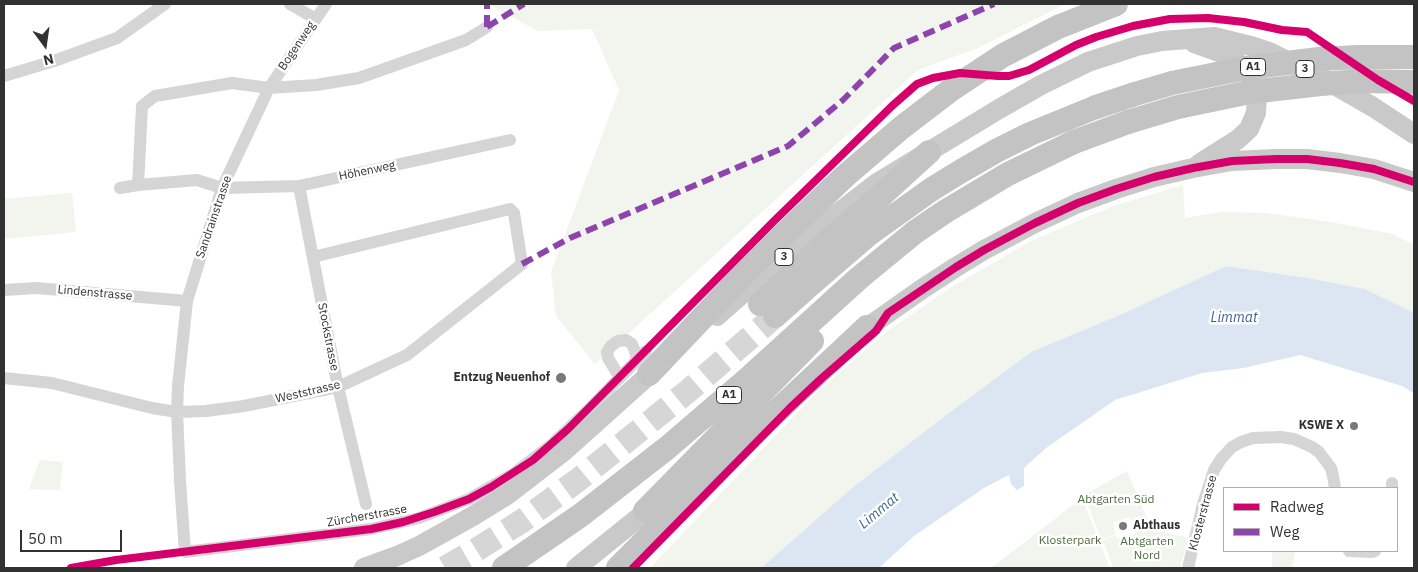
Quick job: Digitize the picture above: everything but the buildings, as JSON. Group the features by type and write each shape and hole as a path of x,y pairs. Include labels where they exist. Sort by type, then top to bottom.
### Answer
{"highway":[{"path":"643,367 744,274 820,199 882,144 952,90 984,68 1045,33 1116,4"},
{"name":"A1","path":"929,152 831,238 768,310 819,276 869,234 932,189 996,151 1064,119 1172,83 1246,68 1319,59 1414,57"},
{"name":"A1","path":"504,568 581,514 653,459 751,376 886,255 946,211 1000,178 1074,142 1128,122 1187,105 1250,92 1321,84 1414,82"},
{"path":"645,511 816,337 895,266 946,211"},
{"path":"618,568 732,454 868,327"}],"main road":[{"name":"3","path":"364,568 419,546 467,520 507,495 564,451 643,367 878,184 1006,105 1088,62 1121,50 1162,41 1214,37 1240,42 1269,52 1326,80 1373,107 1414,134"},
{"path":"1184,39 1225,54 1239,64 1250,75 1257,94 1256,113 1248,128 1237,140 1193,168"},
{"path":"576,568 645,511 678,487 750,420 817,363 956,267 1035,223 1078,203 1154,177 1193,168 1232,161 1276,158 1340,163 1374,170 1414,182"}],"street":[{"path":"4,76 54,61 117,38 165,4"},
{"path":"290,4 316,19"},
{"name":"Bogenweg","path":"269,88 326,4"},
{"path":"138,185 142,106 155,96 232,83 269,88 316,85 359,78 466,40 487,27"},
{"name":"Sandrainstrasse","path":"185,552 177,412 187,301 222,188 269,88"},
{"name":"Höhenweg","path":"120,188 197,180 222,188 299,186 510,140"},
{"name":"Stockstrasse","path":"299,186 338,387 366,504"},
{"name":"Weststrasse","path":"4,378 52,383 152,408 177,412 206,411 244,406 338,387 407,355 522,264 514,213 510,209 313,257"},
{"name":"Lindenstrasse","path":"4,290 37,288 187,301"},
{"path":"620,378 608,358 607,352 618,341 626,340 632,344 643,367"},
{"name":"Zürcherstrasse","path":"185,552 371,529 419,518 452,506 491,487 533,460 620,378 643,367 646,351"},
{"name":"Klosterstrasse","path":"1188,568 1203,504 1214,470 1221,459 1241,442 1253,438 1281,436 1294,439 1312,447 1320,452 1330,468 1335,487"}],"green space":[{"path":"488,4 1065,4 978,48 918,70 595,364 556,316 551,272 619,90 592,29 538,31"},
{"path":"1183,185 1185,218 1222,212 1267,213 1331,222 1393,234 1414,245 1414,313 1365,289 1308,278 1226,266 1122,314 1031,352 852,488 761,568 650,568 816,393 886,332 950,288 1033,240 1113,206"},
{"path":"72,193 76,232 4,239 4,199"},
{"path":"40,460 63,462 60,490 29,489"},
{"name":"Abtgarten Süd","path":"1127,471 1151,527 1134,530 1131,517 1113,522 1115,535 1101,539 1084,495"},
{"name":"Klosterpark","path":"1082,498 1110,568 991,568"},
{"name":"Abtgarten Nord","path":"1153,529 1188,538 1180,568 1113,568 1103,540 1116,535 1117,539 1135,534 1135,532"},
{"path":"1272,552 1295,552 1292,568 1272,568"}],"water":[{"name":"Limmat","path":"1226,266 1308,278 1365,289 1414,313 1414,393 1402,386 1300,355 1244,368 1202,373 1115,400 1046,448 1024,468 1024,486 1017,490 1011,484 1009,475 984,488 914,536 879,568 761,568 852,488 1031,352 1122,314"}],"tunnel":[{"path":"445,568 522,521 578,480 687,392 775,316"}],"marked path":[{"path":"487,4 487,27"},
{"path":"487,27 524,4"},
{"path":"522,264 570,238 788,146 843,100 894,48 994,4"}],"cycle path":[{"path":"71,568 116,560 371,529 403,522 434,512 469,499 491,487 533,460 568,429 773,222 892,106 917,84 933,78 960,73 1009,76 1029,70 1076,45 1133,26 1170,19 1208,18 1244,22 1282,30 1307,32 1378,80 1414,101"},
{"path":"633,568 790,408 876,331 888,313 956,267 1035,223 1078,203 1154,177 1232,161 1307,159 1374,169 1414,182"}],"place":[{"name":"Entzug Neuenhof","path":"561,378"},
{"name":"KSWE X","path":"1354,426"},
{"name":"Abthaus","path":"1123,526"}]}
